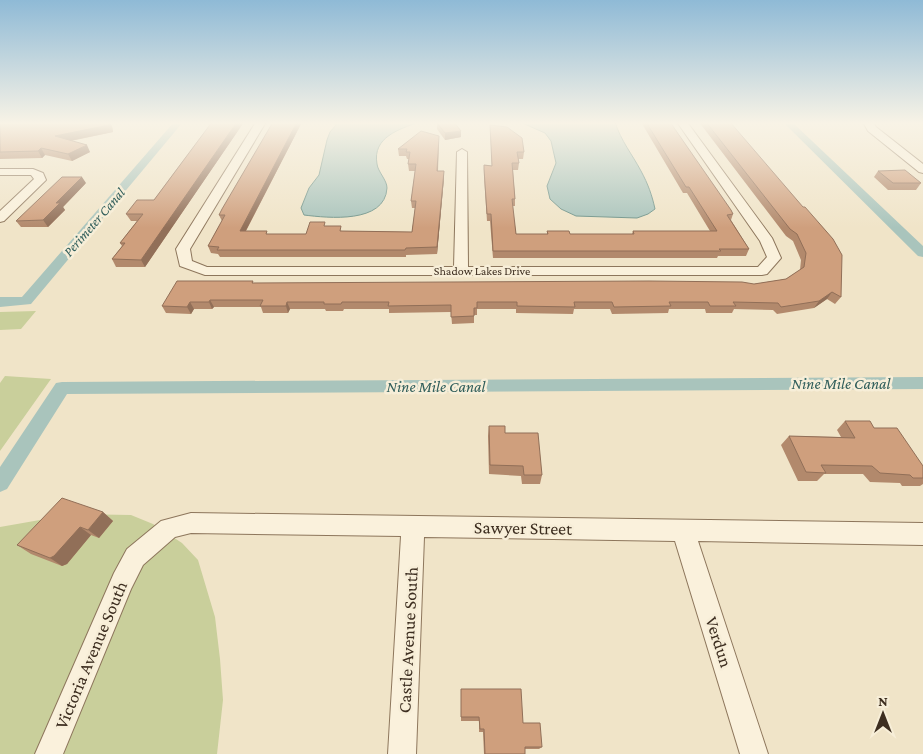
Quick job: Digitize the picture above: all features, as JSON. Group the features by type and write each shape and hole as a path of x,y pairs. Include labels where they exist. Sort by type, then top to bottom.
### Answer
{"street":[{"name":"Shadow Lakes Drive","path":"239,157 182,248 186,263 205,272 762,271 774,258 767,241 707,157"},
{"path":"461,271 462,157"},
{"path":"907,157 923,170"},
{"path":"0,172 33,172 39,175 40,180 0,218"},
{"name":"Sawyer Street","path":"135,557 169,528 191,523 923,534"},
{"name":"Castle Avenue South","path":"402,754 413,526"},
{"name":"Verdun","path":"683,530 754,754"},
{"name":"Victoria Avenue South","path":"49,754 122,581 135,557"}],"green space":[{"path":"36,311 21,329 0,330 0,312"},
{"path":"5,376 51,379 0,451 0,383"},
{"path":"74,514 131,515 153,524 182,543 198,560 215,617 220,659 223,700 217,754 0,754 0,527"}],"water":[{"path":"323,157 377,157 377,164 387,188 384,200 377,208 354,216 327,217 304,215 301,208 309,188 319,175"},
{"path":"555,157 633,157 646,180 655,209 637,218 576,216 561,209 550,199 547,186 556,163"}],"building":[{"path":"186,157 213,157 141,260 112,259 125,243 120,243 143,214 126,214 137,200 154,200"},
{"path":"252,157 279,157 240,231 267,231 266,234 306,234 310,222 325,222 324,226 341,226 340,231 412,232 416,201 411,201 416,164 408,164 409,157 438,157 437,171 444,171 437,247 406,248 405,250 217,250 219,247 208,246 225,215 219,215"},
{"path":"492,157 518,157 519,163 512,163 515,199 512,199 516,234 548,234 547,231 569,231 570,234 634,234 633,231 717,231 689,187 686,187 668,157 694,157 731,210 733,214 727,215 749,249 719,249 721,251 493,251 491,214 487,214 484,169 484,165 492,166"},
{"path":"734,157 760,157 833,239 842,255 841,297 832,292 819,301 781,307 778,303 733,302 736,306 710,306 708,302 669,302 671,306 614,307 612,302 574,302 575,307 517,306 517,302 477,302 477,308 474,308 474,316 451,317 451,305 388,306 389,302 324,304 324,302 287,302 286,306 260,306 263,300 210,300 209,302 190,302 187,307 162,306 177,281 253,281 252,283 649,281 742,282 754,284 786,279 804,267 806,253 797,234 790,229"},
{"path":"905,170 921,183 893,183 878,171"},
{"path":"62,177 82,177 56,203 60,203 43,220 16,221"},
{"path":"845,421 870,421 874,428 897,428 923,466 923,478 880,473 872,466 821,465 826,473 806,472 789,436 855,438"},
{"path":"489,426 505,426 505,433 538,433 542,475 524,475 523,466 490,465"},
{"path":"62,498 103,512 88,530 80,527 50,558 17,545"},
{"path":"461,689 521,689 523,723 540,723 542,747 525,747 525,754 485,754 484,729 480,729 479,717 461,717"}],"waterway":[{"name":"Perimeter Canal","path":"0,302 26,301 149,157"},
{"name":"Nine Mile Canal","path":"824,157 923,253"},
{"name":"Nine Mile Canal","path":"0,483 62,388 923,383"}]}
